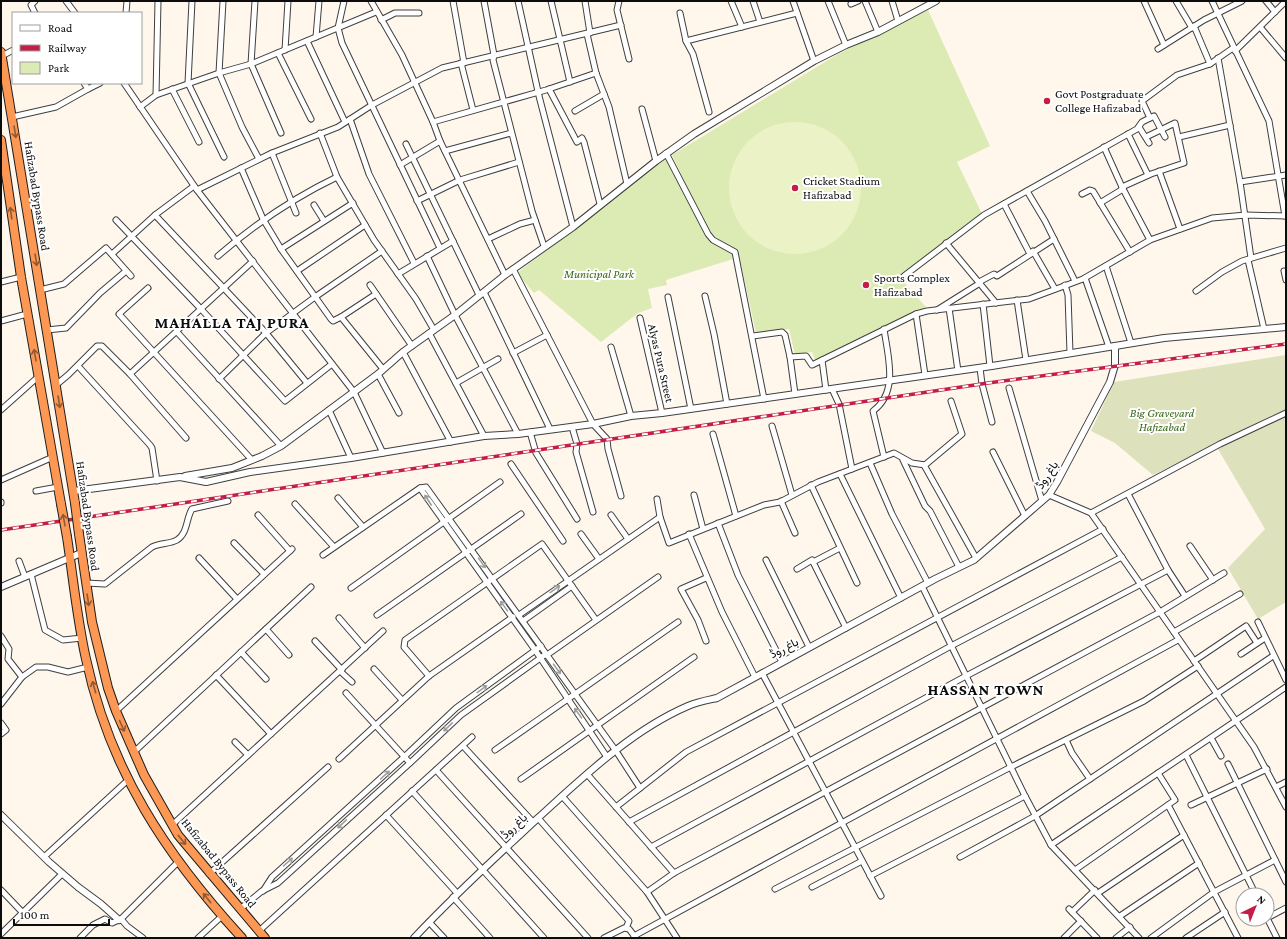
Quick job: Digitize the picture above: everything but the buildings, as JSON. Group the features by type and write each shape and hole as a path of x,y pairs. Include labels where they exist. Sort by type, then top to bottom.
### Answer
{"highway":[{"name":"Hafizabad Bypass Road","path":"1,54 74,491 86,583 99,656 116,712 144,775 172,825 209,874 265,938"},
{"name":"Hafizabad Bypass Road","path":"1,140 2,158 27,314 67,537 82,638 88,667 104,721 128,780 144,811 178,862 242,938"}],"street":[{"path":"34,12 31,5 35,1"},
{"path":"66,1 73,12"},
{"path":"126,12 127,1"},
{"path":"156,95 158,1"},
{"path":"192,1 188,83 224,157"},
{"path":"223,1 219,72 242,127 259,159"},
{"path":"255,1 251,64 281,132"},
{"path":"285,50 288,1"},
{"path":"316,37 319,1"},
{"path":"344,1 338,28 342,43 440,248"},
{"path":"371,1 402,55 445,151 505,275"},
{"path":"453,1 463,63 473,110"},
{"path":"484,1 494,55 493,60 511,133 535,220 544,246"},
{"path":"518,1 538,91 573,227"},
{"path":"552,1 570,82"},
{"path":"585,1 596,73 609,108 627,184"},
{"path":"619,1 617,10 629,59"},
{"path":"731,1 742,27"},
{"path":"753,1 760,22"},
{"path":"793,1 814,61"},
{"path":"828,1 846,45"},
{"path":"851,4 858,1"},
{"path":"865,1 878,32"},
{"path":"892,1 898,21"},
{"path":"74,491 180,477 232,468 281,446 378,374 403,352 455,315 513,269 573,227 600,204 666,154 739,105 814,61 846,45 878,32 936,1"},
{"path":"1144,1 1164,45"},
{"path":"1176,1 1193,27 1210,64"},
{"path":"790,358 806,356 812,365 916,314 949,308 1029,299 1085,278 1150,240 1212,218 1246,215 1285,216 1269,121 1212,1"},
{"path":"1158,49 1193,27 1242,1"},
{"path":"1266,1 1275,12"},
{"path":"1150,118 1142,101 1177,75 1210,64 1234,50 1286,1"},
{"path":"140,107 156,95 219,72 251,64 376,12"},
{"path":"381,20 395,13 419,13"},
{"path":"680,13 686,41 693,54 709,112"},
{"path":"686,41 797,13"},
{"path":"112,254 155,215 195,188 272,153 338,127 372,105 442,68 621,25"},
{"path":"1260,27 1286,58"},
{"path":"307,41 348,120 369,174 414,263"},
{"path":"1,54 12,50"},
{"path":"278,53 311,120"},
{"path":"1218,58 1246,215 1250,259 1264,329"},
{"path":"433,122 549,89 596,73"},
{"path":"85,84 88,89"},
{"path":"12,117 56,107 98,84"},
{"path":"125,84 195,188 254,261 292,313 354,392 384,452"},
{"path":"172,89 199,142"},
{"path":"549,89 577,142 582,138 584,142 600,204"},
{"path":"575,111 604,94"},
{"path":"642,109 656,161"},
{"path":"904,276 984,215 1128,134 1142,122 1154,116 1165,137"},
{"path":"1100,202 1148,175 1184,163 1175,123 1146,137"},
{"path":"1179,137 1230,125"},
{"path":"1139,126 1149,143"},
{"path":"320,133 337,177 382,251 398,274 431,331 484,436"},
{"path":"445,151 511,133"},
{"path":"1128,134 1148,175"},
{"path":"400,165 440,140"},
{"path":"406,144 453,241 513,353 550,429"},
{"path":"1104,147 1150,240"},
{"path":"272,153 290,202 296,213"},
{"path":"666,154 708,234 713,240 735,252 753,336 764,399"},
{"path":"417,201 460,180 519,162"},
{"path":"241,168 263,219 281,249 333,321 376,294"},
{"path":"1159,171 1180,229"},
{"path":"1240,182 1286,175"},
{"path":"218,256 263,219 307,192 337,177"},
{"path":"1082,194 1090,190 1093,191 1130,252"},
{"path":"1026,192 1054,239 1075,281"},
{"path":"281,249 352,203"},
{"path":"1004,204 1054,289"},
{"path":"314,205 324,221"},
{"path":"155,215 266,334 307,383"},
{"path":"116,220 201,309 285,401 332,364"},
{"path":"488,239 520,224 535,220"},
{"path":"297,271 366,225"},
{"path":"937,310 938,307 979,282 994,274 997,276 1054,239"},
{"path":"398,274 414,263 453,241"},
{"path":"946,243 996,303"},
{"path":"40,290 64,284 106,248 131,276"},
{"path":"1196,291 1222,272 1250,259 1286,248"},
{"path":"219,379 243,354 292,313 382,251"},
{"path":"427,256 455,315 518,434"},
{"path":"130,374 254,261"},
{"path":"1106,266 1131,343"},
{"path":"513,269 593,424 607,439 608,449 621,496"},
{"path":"47,330 66,328 100,293 126,270"},
{"path":"1284,271 1286,280"},
{"path":"1,282 21,277"},
{"path":"1085,278 1112,346"},
{"path":"370,285 412,346"},
{"path":"1065,285 1068,295 1070,353"},
{"path":"148,288 119,314 153,354 251,460"},
{"path":"705,296 714,334 727,404"},
{"path":"668,297 691,409"},
{"path":"1017,300 1026,360"},
{"path":"983,304 990,366"},
{"path":"949,308 958,371"},
{"path":"1,321 27,314"},
{"path":"916,314 925,376"},
{"path":"341,317 383,369"},
{"name":"Alyas Pura Street","path":"640,318 662,414"},
{"path":"180,477 206,482 250,472 352,458 484,436 518,434 593,424 631,416 662,414 980,368 1164,338 1286,327"},
{"path":"884,329 890,381 886,398 882,405 873,411 884,457"},
{"path":"177,332 281,446"},
{"path":"753,336 782,332 785,335 795,394"},
{"path":"513,353 547,335"},
{"path":"56,385 99,345 130,374 186,438"},
{"name":"باغ روڈ","path":"414,938 455,895 562,796 607,757 689,705 717,698 976,558 1049,495 1058,482 1110,382 1115,364 1112,346"},
{"path":"611,347 631,416"},
{"path":"403,352 451,442"},
{"path":"456,383 498,359"},
{"path":"822,360 829,389 839,404 852,469"},
{"path":"78,366 150,445 152,448 157,480"},
{"path":"980,368 982,384 992,422"},
{"path":"378,374 399,413"},
{"path":"1,410 39,376"},
{"path":"1009,388 1042,501"},
{"path":"903,460 925,465 962,434 952,401"},
{"path":"329,410 352,458"},
{"path":"1092,513 1220,444 1286,413"},
{"path":"572,426 577,444 576,452 593,512"},
{"path":"772,426 792,495"},
{"path":"530,432 536,453 577,519"},
{"path":"713,434 736,516"},
{"path":"993,452 1025,516"},
{"path":"657,499 660,516 669,542 764,505 781,501 811,485 870,462 898,454 903,460 925,506 930,511 959,567"},
{"path":"1,480 53,457"},
{"path":"870,462 938,617 1025,796 1051,845 1120,916 1139,938"},
{"path":"511,464 562,541"},
{"path":"924,465 976,558"},
{"path":"840,474 901,598"},
{"path":"351,588 500,482"},
{"path":"811,485 857,583"},
{"path":"36,491 58,487"},
{"path":"323,555 420,488 426,487 616,751 640,788"},
{"path":"420,488 442,522 465,552 590,729 607,757"},
{"path":"1128,494 1168,570 1185,596"},
{"path":"694,495 703,529"},
{"path":"1049,495 1092,513 1178,640 1198,666 1254,747 1286,807"},
{"path":"338,498 363,527"},
{"path":"86,583 105,584 152,547 159,543 177,540 185,530 192,509 228,501"},
{"path":"781,501 795,534"},
{"path":"295,504 334,547"},
{"path":"377,615 521,514"},
{"path":"116,712 291,550 258,515"},
{"path":"612,515 628,539"},
{"path":"339,759 429,676 660,516"},
{"path":"718,523 738,576 782,662"},
{"path":"616,807 686,752 1103,529"},
{"path":"581,534 599,558"},
{"path":"689,534 706,578 755,677"},
{"path":"234,542 264,574"},
{"path":"429,676 404,647 405,640 542,544 596,620"},
{"path":"1190,546 1213,580"},
{"path":"797,569 812,560 813,562 840,548"},
{"path":"1,587 82,553"},
{"path":"629,822 952,646 1122,557"},
{"path":"199,558 237,599"},
{"path":"766,560 809,647"},
{"path":"19,562 25,577"},
{"path":"813,562 846,628"},
{"path":"651,848 966,676 1168,570"},
{"path":"647,892 674,873 1160,612 1224,573"},
{"path":"32,574 45,630 63,640 82,638"},
{"path":"240,909 262,891 278,883 410,764 461,715 540,658 658,577"},
{"path":"706,578 682,589 698,620 706,641"},
{"path":"523,621 572,586"},
{"path":"134,752 311,587"},
{"path":"1174,632 1240,594"},
{"path":"339,618 365,648"},
{"path":"495,750 678,622"},
{"path":"1258,622 1273,656 1286,680"},
{"path":"1194,661 1246,626 1256,643"},
{"path":"266,629 290,655"},
{"path":"172,825 383,632"},
{"path":"1,636 9,649 8,659 22,677"},
{"path":"1241,654 1265,638"},
{"path":"604,938 619,928 626,928 635,937 664,919 841,822 1178,640"},
{"path":"315,641 352,682"},
{"path":"262,891 272,877 456,708 541,646"},
{"path":"241,652 266,679"},
{"path":"960,857 1035,816 1273,656"},
{"path":"521,778 694,657"},
{"path":"775,889 1011,767 1157,694 1198,666"},
{"path":"1,704 22,677 36,667 68,672 88,667"},
{"path":"374,669 402,700"},
{"path":"762,673 777,704 881,896"},
{"path":"216,675 271,734"},
{"path":"1051,845 1286,687"},
{"path":"346,693 410,764"},
{"path":"456,708 461,715"},
{"path":"1,723 6,730 1,734"},
{"path":"259,931 472,737"},
{"path":"1211,738 1221,756"},
{"path":"1066,740 1072,753 1090,779"},
{"path":"235,742 248,756"},
{"path":"463,746 536,820 629,921 626,928"},
{"path":"1186,755 1252,887"},
{"path":"1228,764 1275,860 1284,872 1286,882"},
{"path":"209,874 328,768"},
{"path":"1191,806 1267,769"},
{"path":"436,770 588,938"},
{"path":"1075,870 1175,800 1158,773"},
{"path":"587,774 674,873"},
{"path":"44,857 128,780"},
{"path":"1276,787 1286,782"},
{"path":"412,791 482,871 544,938"},
{"path":"562,796 647,892 677,938"},
{"path":"870,876 1025,796"},
{"path":"1168,805 1238,938"},
{"path":"346,810 351,816"},
{"path":"1,814 62,874 143,938"},
{"path":"386,815 490,938"},
{"path":"1097,938 1070,910 1184,835"},
{"path":"1152,938 1214,892 1275,860"},
{"path":"812,886 862,861"},
{"path":"80,938 100,921 105,919 112,923 120,920 178,862"},
{"path":"1120,916 1199,863"},
{"path":"6,938 1,934 62,874"},
{"path":"1,890 23,913"},
{"path":"1275,914 1286,908"},
{"path":"1186,938 1225,912"},
{"path":"198,938 222,916"},
{"path":"1064,938 1082,921"},
{"path":"429,922 444,938"},
{"path":"1116,938 1130,927"},
{"path":"1272,927 1277,938"}],"green space":[{"path":"928,10 990,146 957,162 982,214 899,277 926,307 815,360 812,352 795,355 789,329 756,333 738,251 720,241 706,227 672,155 838,54"},
{"name":"Cricket Stadium Hafizabad","path":"801,122 820,127 832,133 842,141 850,151 856,163 860,175 860,201 856,213 850,225 842,235 832,243 820,249 808,253 789,254 770,249 758,243 748,235 740,225 734,213 730,201 729,182 734,163 740,151 748,141 758,133 770,127 782,123"},
{"name":"Municipal Park","path":"666,158 710,242 728,251 732,254 733,259 666,280 667,285 648,289 652,308 638,313 601,342 539,290 534,293 517,273"},
{"name":"Big Graveyard Hafizabad","path":"1286,355 1286,602 1258,619 1228,568 1265,529 1215,444 1153,475 1115,443 1091,431 1114,382"}],"railway":[{"path":"1,530 988,383 1286,344"}],"place":[{"name":"Govt Postgraduate College Hafizabad","path":"1047,101"},
{"name":"Cricket Stadium Hafizabad","path":"795,188"},
{"name":"Sports Complex Hafizabad","path":"866,285"}],"district":[{"name":"MAHALLA TAJ PURA","path":"232,322"},
{"name":"HASSAN TOWN","path":"986,689"}]}
